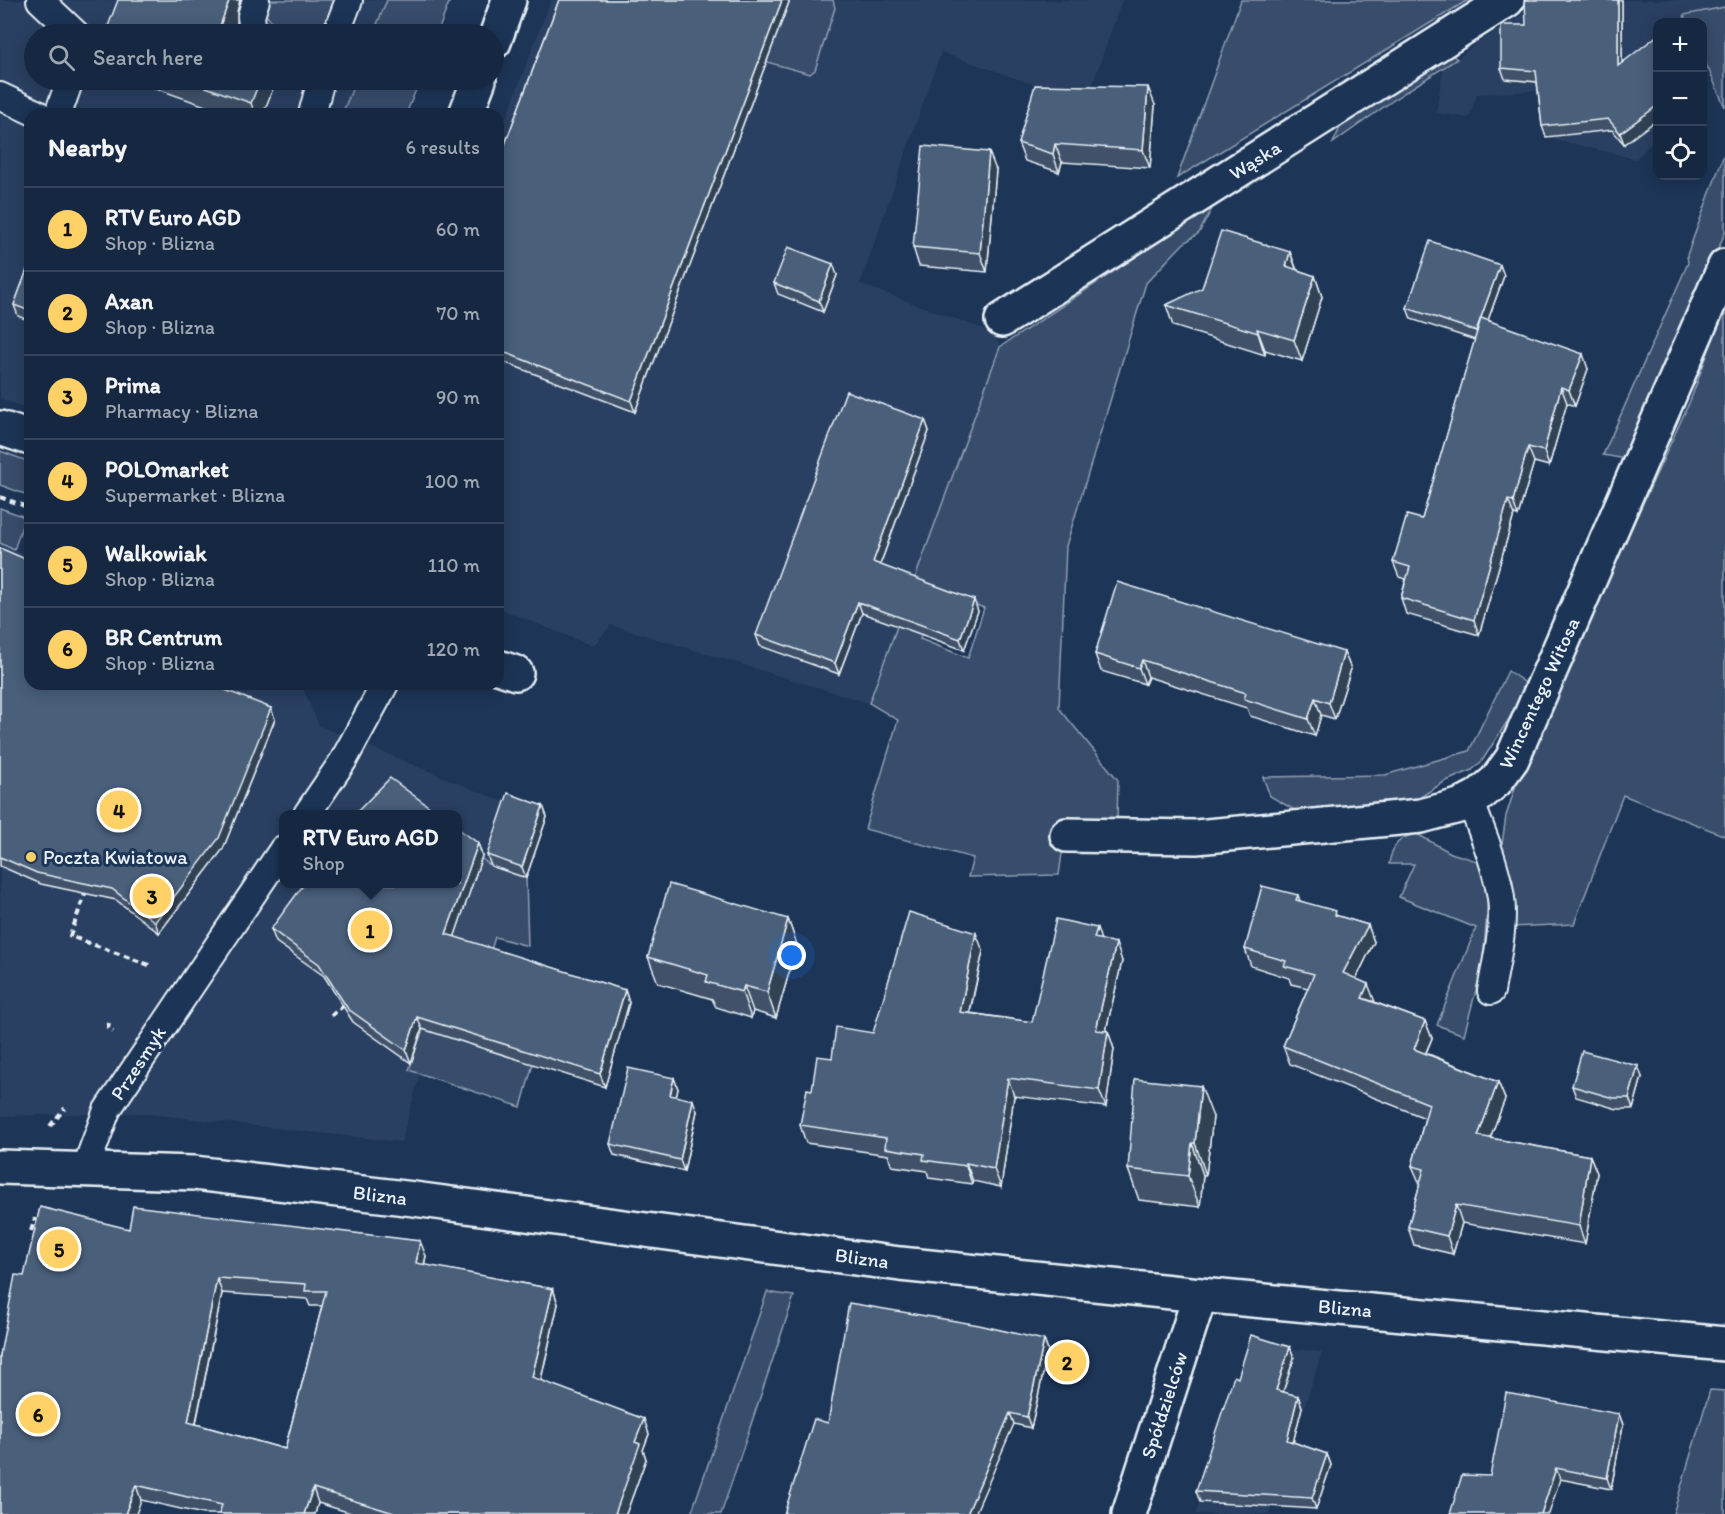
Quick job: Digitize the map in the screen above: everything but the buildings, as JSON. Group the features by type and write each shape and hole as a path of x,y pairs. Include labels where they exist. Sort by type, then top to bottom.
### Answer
{"street":[{"path":"500,24 509,0"},
{"name":"Wąska","path":"1002,320 1507,0"},
{"path":"468,108 475,90"},
{"name":"Wincentego Witosa","path":"1068,835 1196,837 1421,816 1440,812 1470,800 1496,781 1512,759 1725,266"},
{"path":"0,428 24,436"},
{"name":"Blizna","path":"0,1167 194,1173 414,1198 900,1264 1200,1295 1725,1344"},
{"name":"Spółdzielców","path":"1129,1514 1200,1295"}],"lane":[{"path":"40,0 65,24"},
{"path":"252,24 251,16 256,0"},
{"path":"340,24 349,0"},
{"path":"60,108 66,90"},
{"path":"314,108 318,90"},
{"path":"0,96 25,108"},
{"path":"310,810 343,761 382,690"},
{"path":"1470,800 1493,861 1501,900 1499,942 1491,991"},
{"name":"Przesmyk","path":"85,1170 107,1110 279,855"}],"path":[{"path":"0,497 24,506"},
{"path":"86,891 70,936 149,965"},
{"path":"331,1016 343,1006"},
{"path":"31,1231 35,1218"}],"shaded area":[{"path":"0,0 427,0 418,24 24,24 24,90 393,90 386,108 24,108 24,408 0,398"},
{"path":"269,0 337,0 328,24 274,24 264,13"},
{"path":"387,0 450,0 441,24 377,24"},
{"path":"551,0 1122,0 1086,103 941,52 860,284 994,333 1000,347 869,703 611,625 593,646 504,610 504,124"},
{"path":"783,0 833,0 835,8 815,70 810,74 767,62"},
{"path":"1241,0 1468,0 1177,178"},
{"path":"1545,0 1725,0 1725,7 1684,15 1685,18 1653,18 1653,141 1636,159 1546,137 1552,90 1477,94 1469,118 1436,113 1443,70 1477,43"},
{"path":"1725,7 1725,107 1707,66 1707,18 1685,18 1684,15"},
{"path":"1452,55 1457,59 1402,94 1333,143 1343,121"},
{"path":"352,90 416,90 408,108 344,108"},
{"path":"1725,152 1725,232 1682,342 1625,459 1603,455 1688,263 1687,255"},
{"path":"1214,205 1199,233 1183,244 1146,283 1066,546 1059,708 1118,780 1117,820 1063,846 1059,875 968,877 973,858 865,829 898,720 869,703 1000,347","holes":["938,590 984,608 968,658 920,639"]},
{"path":"1725,307 1725,836 1623,795 1574,924 1511,927 1513,881 1501,851 1506,816 1521,769 1690,401"},
{"path":"0,451 24,460 24,494 0,485"},
{"path":"0,508 24,517 14,550 0,543"},
{"path":"0,543 24,553 24,690 304,690 319,726 511,805 491,866 481,858 411,1063 409,1070 420,1074 401,1142 140,1113 0,1116"},
{"path":"1508,671 1530,686 1482,761 1472,770 1444,782 1419,798 1399,803 1298,812 1270,796 1263,777 1385,775 1469,751"},
{"path":"1417,834 1451,853 1480,862 1489,884 1483,964 1464,1035 1437,1025 1476,928 1399,897 1414,864 1389,864 1390,857 1397,843 1405,837"},
{"path":"481,858 491,866 526,878 528,946 495,937 463,1042 533,1064 521,1107 409,1070"},
{"path":"767,1292 794,1296 721,1514 691,1514"},
{"path":"1249,1345 1322,1352 1270,1514 1196,1514"},
{"path":"1710,1390 1725,1391 1725,1514 1673,1514"}],"place":[{"name":"POLOmarket","path":"119,810"},
{"name":"Poczta Kwiatowa","path":"31,857"},
{"name":"Prima","path":"152,896"},
{"name":"RTV Euro AGD","path":"370,930"},
{"name":"Walkowiak","path":"59,1249"},
{"name":"Axan","path":"1067,1362"},
{"name":"BR Centrum","path":"38,1414"}]}
